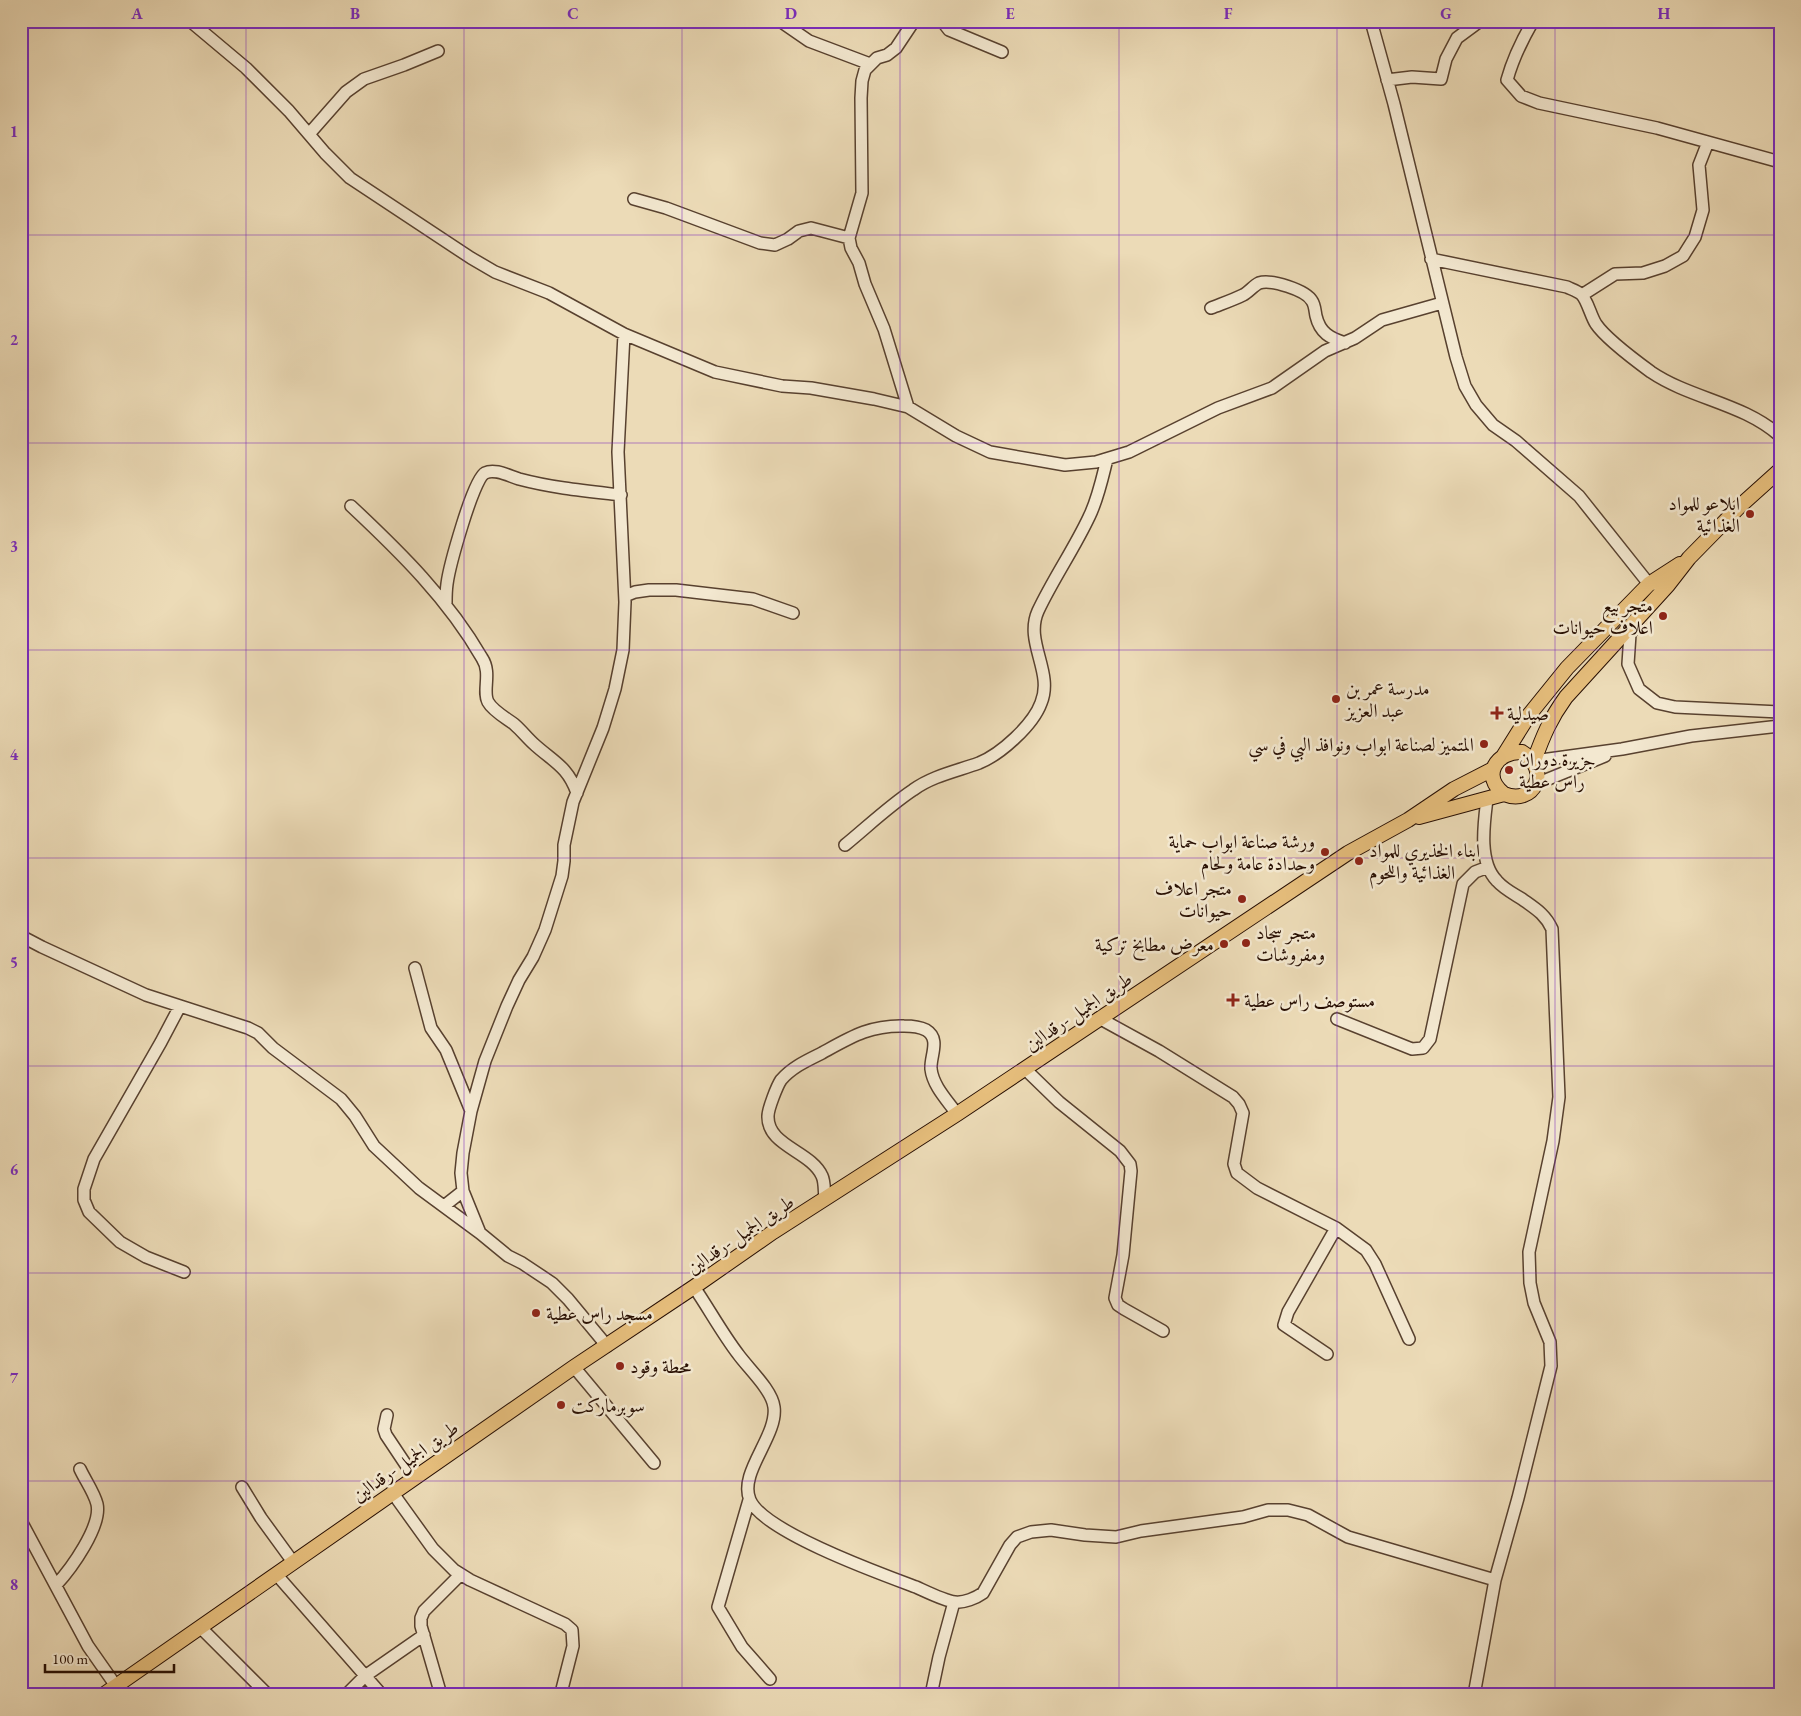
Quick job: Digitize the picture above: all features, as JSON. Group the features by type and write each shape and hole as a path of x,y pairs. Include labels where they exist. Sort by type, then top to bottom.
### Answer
{"main road":[{"path":"1504,755 1529,714 1567,668 1659,587 1740,506 1780,470"},
{"path":"1534,762 1544,731 1566,697 1659,587 1690,558"},
{"path":"1509,752 1522,752 1534,762 1538,772 1536,784 1528,793 1522,796 1516,797 1504,794 1408,820 1454,789 1493,769 1499,759 1509,752"},
{"path":"1493,769 1496,786 1504,794"},
{"name":"طريق الجميل -رقدالين","path":"103,1695 201,1628 392,1492 825,1198 957,1114 1348,853 1408,820"}],"street":[{"path":"190,21 246,68 290,111 325,153 350,178 495,272 549,293 624,334 715,372 782,386 812,388 874,398 908,407 956,436 990,452 1065,464 1096,462 1129,452 1218,408 1272,388 1325,352 1345,343 1382,320 1442,303"},
{"path":"780,21 809,41 870,64"},
{"path":"908,407 884,329 865,284 859,263 851,248 849,238 862,193 860,136 862,81 865,70 876,58 887,55 896,48 914,21"},
{"path":"942,21 949,30 1002,52"},
{"path":"1372,21 1442,303 1465,386 1476,406 1493,425 1516,441 1579,496 1659,587 1630,634 1628,664 1639,689 1657,702 1675,707 1780,712"},
{"path":"1387,80 1412,76 1440,79 1446,59 1457,38 1480,21"},
{"path":"1533,21 1518,48 1508,80 1521,96 1539,104 1657,128 1780,162"},
{"path":"309,134 346,92 364,79 438,51"},
{"path":"1582,295 1615,274 1643,273 1665,266 1682,256 1695,237 1703,210 1699,165 1708,142"},
{"path":"634,199 666,208 760,243 775,245 799,231 811,228 849,238"},
{"path":"1431,259 1567,287 1582,295 1596,325 1651,372 1680,388 1711,401 1735,408 1772,429 1780,436"},
{"path":"1211,308 1244,294 1258,284 1270,282 1286,286 1312,300 1318,324 1323,331 1329,338 1345,343"},
{"path":"480,1233 463,1191 463,1153 471,1111 485,1061 507,1006 518,980 533,957 545,930 562,876 566,831 577,793 603,728 616,689 623,650 624,596 618,452 624,334"},
{"path":"845,845 913,790 928,781 981,762 996,754 1038,712 1043,701 1044,692 1042,664 1033,634 1038,612 1090,516 1100,488 1107,459"},
{"path":"446,603 447,583 459,537 473,493 484,473 494,471 531,482 573,491 621,495"},
{"path":"351,506 400,552 446,603 484,660 488,681 487,701 567,772 577,793"},
{"path":"624,596 649,590 694,592 753,599 793,613"},
{"path":"1534,762 1622,749 1691,736 1780,726"},
{"path":"1536,784 1622,749"},
{"path":"1474,1695 1495,1580 1551,1366 1550,1342 1534,1302 1530,1282 1529,1252 1553,1141 1559,1097 1552,929 1547,918 1498,883 1492,876 1488,867 1484,833 1487,799"},
{"path":"1337,1019 1407,1047 1423,1048 1430,1039 1463,884 1475,872 1488,867"},
{"path":"21,936 146,995 248,1028 258,1033 273,1048 341,1099 355,1116 374,1146 419,1188 508,1256 552,1283 568,1299 607,1346"},
{"path":"415,968 432,1028 446,1050 471,1111"},
{"path":"180,1006 94,1159 86,1177 84,1200 89,1212 120,1242 146,1257 184,1272"},
{"path":"1099,1018 1159,1051 1233,1097 1243,1113 1234,1164 1237,1173 1257,1188 1336,1228 1366,1250 1375,1264 1409,1339"},
{"path":"825,1198 822,1176 812,1163 779,1139 770,1127 768,1115 780,1081 796,1066 860,1033 886,1026 914,1026 932,1035 934,1045 931,1066 933,1080 957,1114"},
{"path":"1025,1069 1059,1102 1120,1151 1130,1164 1131,1171 1123,1255 1114,1298 1118,1305 1163,1331"},
{"path":"444,1206 463,1191"},
{"path":"1328,1354 1284,1325 1288,1312 1336,1228"},
{"path":"694,1287 737,1353 771,1396 774,1407 773,1420 752,1468 748,1485 749,1500 718,1602 718,1607 742,1647 770,1679"},
{"path":"574,1367 654,1463"},
{"path":"387,1415 384,1429 386,1436 414,1477"},
{"path":"56,1585 78,1559 98,1512 97,1503 80,1469"},
{"path":"242,1486 260,1518 293,1562"},
{"path":"392,1492 433,1549 454,1570 470,1580 565,1624 572,1630 573,1646 561,1693"},
{"path":"749,1500 761,1514 772,1522 833,1554 954,1602 978,1597 983,1593 1010,1545 1017,1537 1031,1532 1051,1530 1116,1537 1141,1531 1243,1517 1268,1510 1288,1510 1308,1515 1348,1537 1495,1580"},
{"path":"21,1521 27,1544 56,1585 88,1646 116,1686"},
{"path":"276,1574 382,1695"},
{"path":"440,1695 421,1618 424,1612 460,1574"},
{"path":"931,1695 954,1602"},
{"path":"201,1628 268,1695"},
{"path":"346,1695 365,1676 424,1635"}],"place":[{"name":"ابلاعو للمواد الغذائية","path":"1750,514"},
{"name":"متجر بيع اعلاف حيوانات","path":"1663,616"},
{"name":"مدرسة عمر بن عبد العزيز","path":"1336,699"},
{"name":"صيدلية","path":"1497,713"},
{"name":"المتميز لصناعة ابواب ونوافذ البي في سي","path":"1484,744"},
{"name":"جزيرة دوران راس عطية","path":"1509,770"},
{"name":"ورشة صناعة ابواب حماية وحدادة عامة ولحام","path":"1325,852"},
{"name":"ابناء الخذيري للمواد الغذائية واللحوم","path":"1359,861"},
{"name":"متجر اعلاف حيوانات","path":"1242,899"},
{"name":"متجر سجاد ومفروشات","path":"1246,943"},
{"name":"معرض مطابخ تركية","path":"1224,944"},
{"name":"مستوصف راس عطية","path":"1233,1000"},
{"name":"مسجد راس عطية","path":"536,1313"},
{"name":"محطة وقود","path":"620,1366"},
{"name":"سوبرماركت","path":"561,1405"}]}
